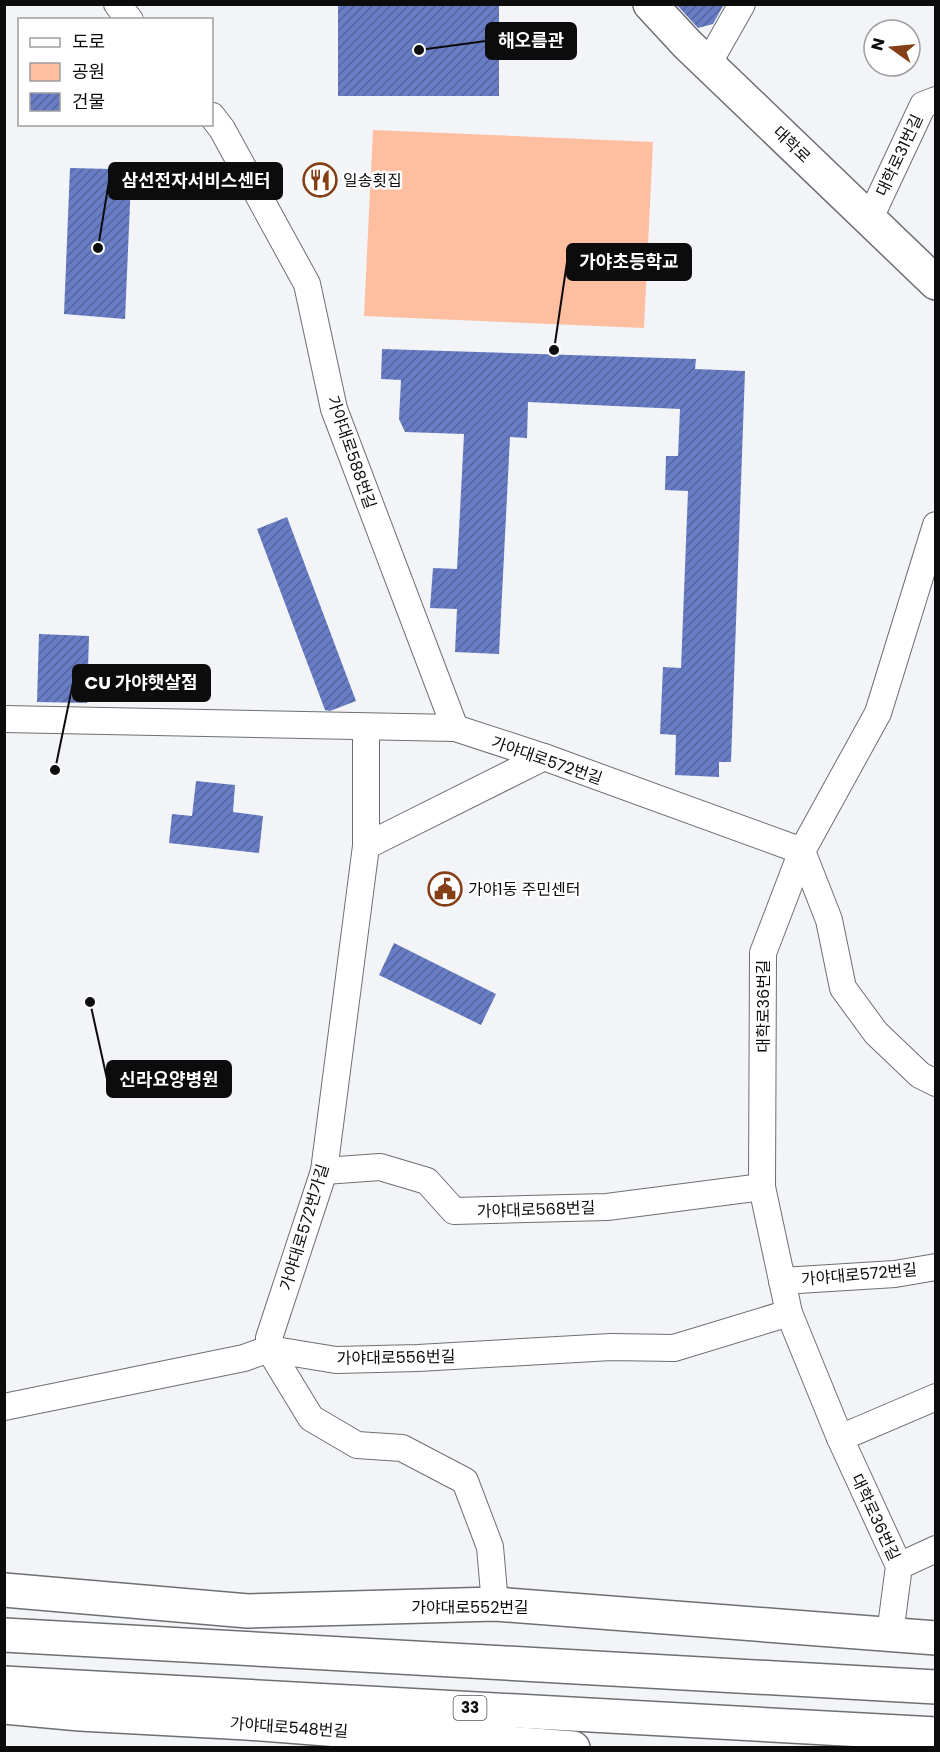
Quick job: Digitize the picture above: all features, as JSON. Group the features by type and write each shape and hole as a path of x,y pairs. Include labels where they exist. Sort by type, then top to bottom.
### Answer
{"main road":[{"name":"대학로","path":"650,4 708,64 936,283"},
{"name":"가야대로552번길","path":"10,1587 248,1611 495,1604 936,1638"},
{"path":"4,1635 936,1687"},
{"name":"33","path":"7,1702 936,1734"},
{"name":"가야대로548번길","path":"7,1702 80,1714 247,1723 573,1748"}],"street":[{"path":"117,4 128,18"},
{"path":"708,64 742,4"},
{"name":"대학로31번길","path":"870,218 923,105 936,100"},
{"name":"가야대로588번길","path":"213,117 222,129 306,284 334,410 455,728"},
{"name":"대학로36번길","path":"890,1634 899,1566 840,1438 789,1313 762,1187 763,953 802,851 878,713 936,525"},
{"name":"가야대로572번길","path":"4,719 455,728 544,757 802,851"},
{"name":"가야대로572번가길","path":"269,1349 268,1338 324,1171 366,846 366,728"},
{"path":"366,846 544,757"},
{"path":"802,851 829,920 843,988 876,1033 920,1075 936,1083"},
{"name":"가야대로568번길","path":"324,1171 380,1167 427,1181 454,1211 607,1207 762,1187"},
{"name":"가야대로572번길","path":"782,1281 895,1274 936,1267"},
{"name":"가야대로556번길","path":"4,1407 244,1358 269,1349 336,1360 418,1358 611,1347 674,1348 789,1313"},
{"path":"269,1349 310,1418 357,1445 402,1448 465,1481 490,1547 495,1604"},
{"path":"840,1438 936,1397"},
{"path":"899,1566 936,1549"}],"green space":[{"path":"373,130 653,142 644,328 364,316"}],"building":[{"path":"338,4 499,4 499,96 338,96"},
{"path":"676,4 724,4 713,24 698,28"},
{"path":"70,168 112,169 131,181 125,319 64,314"},
{"path":"382,349 696,359 695,369 745,371 731,762 719,762 719,777 675,775 676,735 660,734 663,667 681,668 688,491 665,490 666,456 678,456 680,409 528,402 527,438 510,437 499,654 455,652 457,609 430,608 433,568 457,569 464,434 405,432 399,419 401,380 381,379"},
{"path":"287,517 356,701 330,711 325,710 257,529"},
{"path":"39,634 89,636 87,703 37,702"},
{"path":"196,781 235,785 233,812 263,816 259,853 169,843 172,814 192,816"},
{"path":"394,943 496,994 481,1025 379,975"}],"place":[{"name":"해오름관","path":"419,50"},
{"name":"일송횟집","path":"320,180"},
{"name":"삼선전자서비스센터","path":"98,248"},
{"name":"가야초등학교","path":"554,350"},
{"name":"CU 가야햇살점","path":"55,770"},
{"name":"가야1동 주민센터","path":"445,889"},
{"name":"신라요양병원","path":"90,1002"}]}
